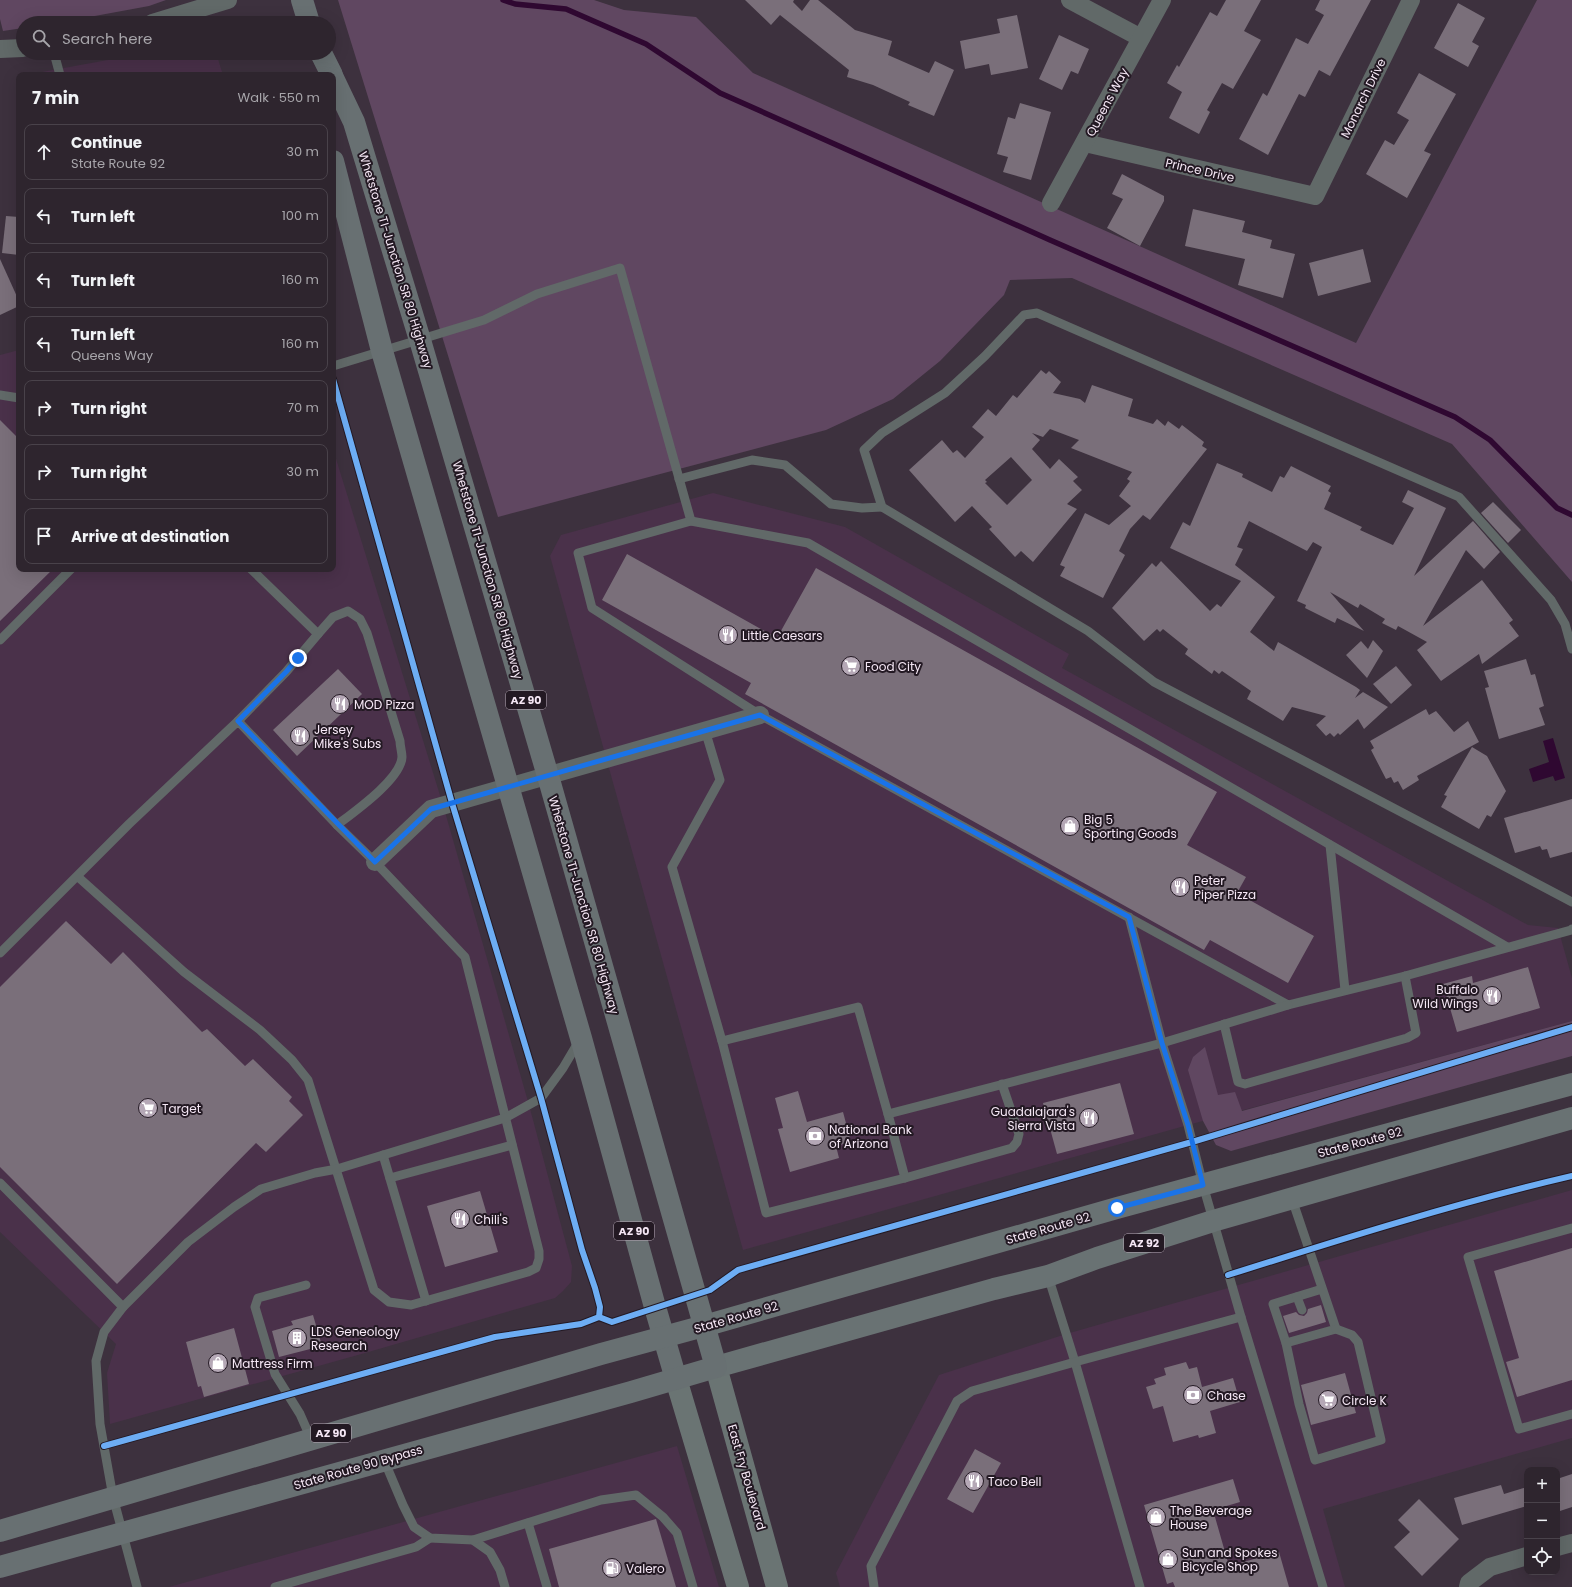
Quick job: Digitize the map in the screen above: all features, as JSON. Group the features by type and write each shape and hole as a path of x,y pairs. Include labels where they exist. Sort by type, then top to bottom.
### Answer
{"highway":[{"path":"302,0 307,16"},
{"path":"316,60 318,72"},
{"path":"324,60 330,72"},
{"name":"Whetstone TI-Junction SR 80 Highway","path":"336,84 354,122 420,340 548,776 716,1367"},
{"name":"AZ 90","path":"336,173 382,351 507,787 581,1038 676,1379"},
{"name":"State Route 92","path":"664,1338 704,1326"},
{"name":"AZ 90","path":"0,1531 601,1354 664,1338"},
{"name":"State Route 90 Bypass","path":"0,1567 716,1367"}],"main road":[{"name":"State Route 92","path":"704,1326 1073,1220 1572,1084"},
{"name":"AZ 92","path":"716,1367 994,1289 1048,1276 1097,1258 1213,1221 1572,1118"},
{"name":"East Fry Boulevard","path":"716,1367 778,1587"},
{"path":"676,1379 738,1587"}],"street":[{"path":"175,16 228,0"},
{"path":"1070,0 1141,38"},
{"name":"Queens Way","path":"1051,203 1162,0"},
{"name":"Monarch Drive","path":"1315,196 1411,0"},
{"path":"0,50 16,49"},
{"name":"Prince Drive","path":"1085,143 1315,196"},
{"path":"375,862 431,809 760,715"},
{"path":"1560,1546 1572,1543"},
{"path":"1468,1585 1490,1567 1524,1557"}],"lane":[{"path":"56,60 59,72"},
{"path":"336,365 484,320 537,294 620,268 691,521"},
{"path":"882,507 864,450 882,433 945,393 985,356 1024,314 1037,313 1459,497 1551,600 1565,624 1572,649"},
{"path":"0,395 16,398"},
{"path":"679,479 752,460 786,465 831,504 862,508 882,507 1088,631 1154,682 1572,902"},
{"path":"1288,1005 760,715 592,608 578,553 691,521 808,542 1507,947"},
{"path":"0,640 68,572"},
{"path":"254,572 318,634"},
{"path":"0,953 77,876 238,721 286,672 333,617 348,611 360,619 367,633 398,734 402,758 396,772 374,796 338,825"},
{"path":"77,876 184,972 260,1030 292,1060 308,1080 374,1290 389,1302 411,1305 528,1272 536,1268 539,1251 465,957 238,721"},
{"path":"705,730 720,780 672,867 722,1041 766,1213 905,1178 1012,1148 1017,1142 1019,1134 1002,1084"},
{"path":"1330,845 1345,990"},
{"path":"1129,917 1162,1043 1188,1125 1213,1221 1323,1587"},
{"path":"888,1114 1162,1043 1288,1005 1405,976 1507,947 1572,931"},
{"path":"1224,1024 1238,1082 1245,1084 1407,1038 1416,1033 1405,976"},
{"path":"722,1041 858,1007 905,1178"},
{"path":"137,1587 113,1497 100,1424 96,1361 104,1332 123,1307 188,1242 234,1207 261,1189 315,1173 337,1169 505,1118 541,1098 563,1068 581,1038"},
{"path":"390,1178 512,1145"},
{"path":"383,1155 426,1301"},
{"path":"0,1183 123,1307"},
{"path":"1292,1199 1336,1329"},
{"path":"1572,1228 1468,1257 1519,1429 1572,1414"},
{"path":"1048,1276 1075,1362 1140,1587"},
{"path":"306,1285 258,1298 255,1307 275,1374 300,1414 311,1439"},
{"path":"1286,1343 1308,1332 1336,1329 1352,1335 1358,1342 1381,1440 1315,1460 1299,1404 1286,1343 1273,1304 1322,1289"},
{"path":"1297,1297 1302,1310"},
{"path":"874,1587 871,1566 958,1401 972,1391 1241,1317"},
{"path":"384,1460 414,1527 430,1538 473,1540 601,1500 636,1495 663,1516 677,1533 693,1587"},
{"path":"528,1523 547,1587"},
{"path":"277,1587 416,1547 430,1538"},
{"path":"473,1540 490,1552 500,1570 505,1587"}],"shaded area":[{"path":"0,0 166,0 149,6 94,16 16,16 16,29 3,31 0,19"},
{"path":"338,0 594,0 624,10 696,17 753,73 1356,343 1537,0 1572,0 1572,582 1452,444 1072,278 1010,280 1004,295 940,361 893,399 826,430 498,517"},
{"path":"108,60 218,60 222,72 42,72"},
{"path":"16,351 16,572 336,572 336,459 443,805 529,1105 572,1266 571,1282 555,1298 110,1424 107,1373 116,1344 0,1232 0,355"},
{"path":"713,493 845,527 1069,654 1062,668 1528,925 1558,928 1572,978 1572,1021 1188,1125 743,1250 550,556 561,535"},
{"path":"1553,738 1565,778 1555,781 1553,776 1533,782 1529,769 1549,762 1543,741"},
{"path":"1572,1021 1572,1056 1231,1151 1216,1145 1203,1121 1188,1070 1193,1057 1205,1047 1218,1095 1235,1092 1242,1111"},
{"path":"1572,1190 1572,1438 1323,1509 1345,1587 840,1587 836,1573 939,1375 1066,1334"},
{"path":"677,1446 719,1587 169,1587"}],"building":[{"path":"745,0 794,0 793,2 802,11 810,0 818,0 855,30 892,41 888,55 929,73 935,61 954,70 934,116 908,105 910,102 873,85 847,77 849,70 780,15 771,25"},
{"path":"1226,0 1261,0 1244,31 1261,40 1233,89 1222,83 1207,110 1210,112 1199,134 1169,118 1182,92 1167,83 1177,65 1179,67 1210,12 1217,16"},
{"path":"1320,0 1371,0 1330,76 1319,70 1305,97 1299,94 1268,155 1239,139 1263,93 1267,96 1296,38 1308,44 1324,15 1315,10"},
{"path":"1458,3 1485,18 1472,42 1479,46 1468,67 1434,48"},
{"path":"1017,15 1028,68 991,75 989,64 965,69 960,41 1000,33 997,19"},
{"path":"1059,35 1089,49 1078,74 1071,71 1062,90 1039,79"},
{"path":"1419,73 1456,94 1424,151 1431,154 1407,198 1366,174 1385,140 1394,145 1409,120 1397,113"},
{"path":"1020,103 1051,112 1031,180 1003,172 1008,157 997,154 1008,117 1015,119"},
{"path":"1122,174 1164,196 1164,201 1140,246 1107,228 1123,199 1112,194"},
{"path":"1193,209 1245,221 1242,232 1272,240 1270,248 1295,254 1283,298 1238,285 1245,259 1185,246"},
{"path":"6,216 16,217 16,255 2,253"},
{"path":"1363,249 1371,282 1318,296 1309,263"},
{"path":"0,259 16,294 16,307 0,315"},
{"path":"1041,370 1046,374 1049,371 1061,382 1053,393 1080,399 1085,403 1092,385 1133,399 1128,416 1153,424 1157,419 1165,426 1168,421 1179,429 1182,425 1204,442 1202,446 1207,449 1150,520 1143,515 1130,529 1119,551 1125,555 1103,598 1060,576 1065,567 1060,565 1085,513 1109,525 1131,506 1119,496 1130,481 1127,479 1132,472 1071,448 1079,440 1050,429 1043,437 1032,433 1040,440 1032,449 1050,469 1059,459 1078,477 1073,481 1082,490 1067,504 1077,509 1033,562 1021,551 1015,557 989,529 992,527 972,506 955,522 909,470 942,440 953,453 957,450 965,458 984,437 972,427 988,409 996,416 1013,395 1017,398","holes":["1011,457 1032,480 1007,505 985,483 987,482 985,480"]},
{"path":"0,420 16,436 16,572 50,572 0,621"},
{"path":"1217,463 1243,474 1242,477 1272,492 1280,476 1284,478 1291,466 1331,486 1328,491 1331,493 1324,509 1362,527 1360,530 1393,545 1414,508 1402,502 1408,490 1446,508 1414,576 1473,521 1500,552 1484,569 1466,550 1423,626 1482,580 1513,620 1509,623 1519,636 1482,664 1479,654 1441,681 1417,650 1427,642 1398,626 1396,630 1382,623 1385,619 1360,604 1358,608 1330,592 1364,631 1337,618 1335,623 1305,608 1306,605 1297,601 1322,547 1313,542 1307,551 1249,521 1237,547 1243,549 1235,565 1275,597 1250,632 1274,651 1278,642 1356,687 1360,690 1355,698 1363,692 1388,707 1364,729 1358,719 1340,735 1338,733 1334,737 1330,733 1326,736 1316,725 1326,716 1292,707 1283,721 1247,699 1251,691 1222,671 1219,674 1214,670 1212,674 1185,654 1188,649 1163,629 1160,632 1157,629 1144,641 1112,608 1152,563 1156,567 1161,561 1210,611 1217,604 1221,607 1241,581 1170,548 1183,522 1190,526"},
{"path":"1493,502 1521,530 1508,543 1481,513"},
{"path":"627,554 777,638 816,568 1217,792 1187,845 1246,877 1237,893 1314,936 1288,983 1210,940 1204,950 745,694 751,683 602,600"},
{"path":"1373,640 1383,651 1367,678 1346,655 1361,641 1368,649"},
{"path":"1526,659 1531,675 1535,674 1544,706 1539,708 1545,725 1499,739 1485,688 1489,687 1484,671"},
{"path":"1396,666 1412,685 1391,704 1373,684"},
{"path":"338,669 362,694 297,756 273,730"},
{"path":"1426,709 1429,715 1436,711 1454,732 1468,721 1479,742 1417,776 1419,780 1403,790 1398,781 1394,783 1391,777 1386,779 1371,750 1374,748 1370,741"},
{"path":"1472,747 1487,756 1506,791 1491,817 1487,815 1479,829 1441,807 1447,796 1444,795"},
{"path":"1572,799 1572,852 1550,858 1547,849 1542,850 1540,846 1515,853 1504,818"},
{"name":"Target","path":"66,921 111,964 123,952 202,1032 207,1029 245,1066 253,1059 292,1097 289,1101 303,1115 266,1152 256,1143 117,1284 0,1167 0,987"},
{"name":"Buffalo Wild Wings","path":"1528,967 1540,1008 1457,1032 1443,984 1472,976 1473,983"},
{"name":"Guadalajara's Sierra Vista","path":"1120,1083 1134,1134 1057,1154 1043,1103"},
{"name":"National Bank of Arizona","path":"798,1091 807,1122 843,1112 851,1142 836,1146 839,1158 790,1172 778,1129 783,1128 775,1098"},
{"name":"Chili's","path":"480,1191 498,1252 445,1267 427,1206"},
{"path":"1572,1248 1572,1380 1517,1397 1506,1362 1519,1358 1494,1271"},
{"path":"1321,1305 1326,1322 1289,1333 1283,1316 1296,1312 1299,1315 1304,1316 1308,1309"},
{"name":"LDS Geneology Research","path":"313,1315 322,1346 279,1357 272,1331 293,1325 291,1321"},
{"name":"Mattress Firm","path":"234,1328 249,1384 204,1397 201,1386 198,1387 186,1342"},
{"name":"Chase","path":"1186,1362 1189,1369 1197,1367 1202,1387 1233,1378 1240,1402 1210,1411 1216,1433 1199,1438 1198,1435 1173,1442 1163,1406 1153,1409 1146,1387 1156,1384 1154,1379 1166,1375 1164,1368"},
{"name":"Circle K","path":"1345,1373 1356,1413 1311,1425 1301,1385"},
{"name":"Taco Bell","path":"975,1449 1001,1463 973,1513 947,1499"},
{"path":"1572,1474 1572,1507 1560,1511 1560,1503 1560,1478"},
{"path":"1233,1479 1240,1502 1213,1510 1229,1566 1279,1552 1289,1587 1175,1587 1173,1582 1167,1584 1144,1505"},
{"path":"1501,1485 1504,1494 1524,1488 1524,1507 1462,1525 1454,1498"},
{"path":"1419,1499 1459,1539 1422,1576 1394,1547 1410,1532 1398,1520"},
{"name":"Valero","path":"656,1519 676,1587 559,1587 549,1549"}],"waterway":[{"path":"503,0 515,4 566,9 646,44 720,93 1050,240 1455,417 1490,440 1557,508 1572,515"}],"cycle path":[{"path":"104,1446 495,1337 581,1324 599,1317 600,1307 595,1288 582,1250 541,1098 452,803 336,390"},
{"path":"599,1317 612,1322 710,1290 738,1270 1192,1142 1572,1027"},
{"path":"1228,1275 1442,1210 1572,1176"}],"place":[{"name":"Little Caesars","path":"728,635"},
{"name":"Food City","path":"851,666"},
{"name":"MOD Pizza","path":"340,704"},
{"name":"Jersey Mike's Subs","path":"300,736"},
{"name":"Big 5 Sporting Goods","path":"1070,826"},
{"name":"Peter Piper Pizza","path":"1180,887"},
{"name":"Buffalo Wild Wings","path":"1492,996"},
{"name":"Target","path":"148,1108"},
{"name":"Guadalajara's Sierra Vista","path":"1089,1118"},
{"name":"National Bank of Arizona","path":"815,1136"},
{"name":"Chili's","path":"460,1219"},
{"name":"LDS Geneology Research","path":"297,1338"},
{"name":"Mattress Firm","path":"218,1363"},
{"name":"Chase","path":"1193,1395"},
{"name":"Circle K","path":"1328,1400"},
{"name":"Taco Bell","path":"974,1481"},
{"name":"The Beverage House","path":"1156,1517"},
{"name":"Sun and Spokes Bicycle Shop","path":"1168,1559"},
{"name":"Valero","path":"612,1568"}],"route":[{"path":"298,658 238,721 375,862 431,809 760,715 1129,917 1162,1043 1188,1125 1203,1185 1117,1208"}]}
